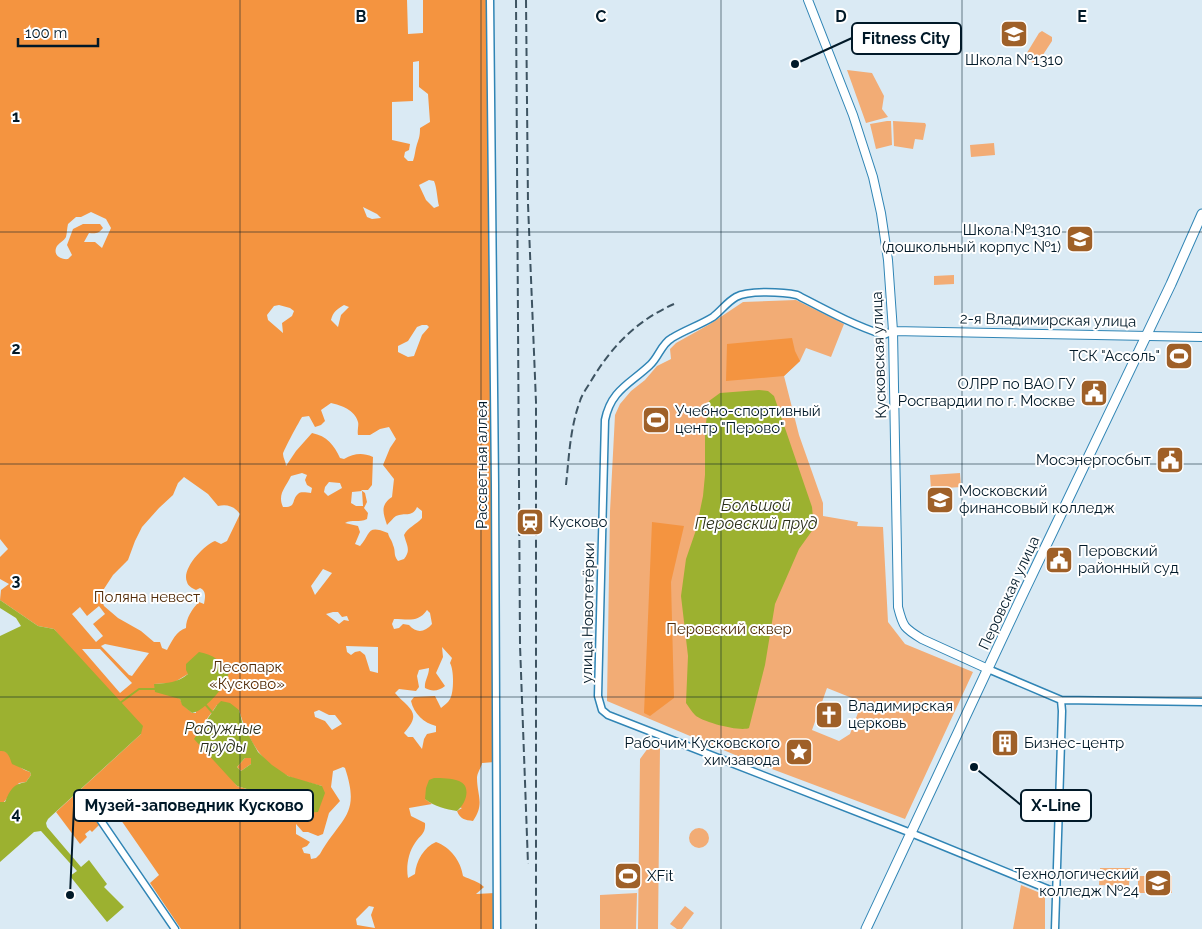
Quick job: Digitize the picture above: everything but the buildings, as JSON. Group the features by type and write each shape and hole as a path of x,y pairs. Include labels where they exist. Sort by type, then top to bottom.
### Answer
{"main road":[{"name":"Перовская улица","path":"866,929 1202,214"}],"street":[{"name":"Рассветная аллея","path":"490,0 497,929"},
{"name":"Кусковская улица","path":"808,0 853,115 875,183 888,260 893,331 898,607 902,624 922,639 988,669"},
{"name":"улица Новотетёрки","path":"893,331 885,339 790,293 745,294 737,296 712,317 667,341 650,365 632,379 610,402 605,420 598,696 602,710 1055,892"},
{"name":"2-я Владимирская улица","path":"893,331 1202,337"},
{"path":"988,669 1061,700 1202,702"},
{"path":"1055,929 1061,700"},
{"path":"97,815 174,929"}],"green space":[{"name":"Лесопарк «Кусково»","path":"0,0 407,0 408,34 423,33 423,0 486,0 493,452 495,762 482,763 478,772 477,784 480,804 473,821 465,820 460,816 457,811 462,808 425,799 432,804 409,808 411,816 425,823 425,827 424,832 411,851 407,869 408,878 415,874 421,855 432,844 436,842 446,847 460,865 463,876 484,887 476,894 495,893 496,929 181,929 150,883 159,875 114,810 92,832 90,830 85,834 87,837 80,844 56,812 141,734 54,629 38,626 0,600 1,590 9,584 0,579 0,557 8,549 0,539","holes":["419,61 419,87 428,94 430,122 420,128 413,161 408,161 404,157 405,152 409,150 410,144 392,140 392,102 413,101 413,62","429,180 434,181 439,206 434,208 426,200 419,185","363,207 381,218 372,219 367,217","91,212 106,219 111,228 102,248 95,242 84,242 89,233 97,233 102,230 103,228 100,224 83,224 73,229 67,245 72,255 65,259 60,258 56,254 56,249 66,237 68,224 76,217 81,217","279,305 294,311 292,316 282,323 283,333 268,320 267,315 274,306","344,305 349,307 341,315 338,327 331,320 336,311","422,325 429,327 422,335 414,356 408,357 398,352 398,346 408,341 417,327","331,403 343,407 354,414 358,422 358,435 370,435 380,429 389,427 396,439 383,465 394,479 392,497 383,509 387,525 396,516 411,514 417,507 422,511 422,518 404,535 408,550 404,559 398,561 396,559 394,547 388,533 381,530 372,530 360,546 355,544 360,532 358,526 345,523 367,519 368,513 364,508 367,502 365,493 361,490 368,490 372,485 373,457 361,454 344,459 340,458 329,442 322,436 312,433 286,466 283,456 284,452 302,417 309,416 315,427 325,421 321,410","302,473 307,475 305,480 307,485 312,488 311,493 299,493 292,505 287,507 283,507 281,502 283,491 291,476","184,477 208,494 218,506 230,506 240,514 227,541 221,544 215,541 210,543 190,564 187,571 187,582 189,586 196,590 200,588 204,591 204,604 199,602 194,608 188,617 186,628 177,634 167,650 162,648 160,642 154,642 141,631 118,618 104,606 100,595 113,575 128,560 142,527 173,495 178,483","329,482 340,483 342,488 328,496 324,492","362,491 363,506 356,506 351,503 352,492","323,569 332,573 315,595 311,586","99,606 105,614 93,624 103,636 96,642 72,614 80,607 87,616","427,610 430,613 432,624 427,629 421,631 403,624 399,628 394,629 392,624 394,619 420,617","338,612 342,617 347,616 349,621 344,620 339,624 326,614","105,644 149,653 132,676 101,646","346,646 378,647 378,673 370,671 365,655 360,651 351,655 347,652","442,647 452,658 450,663 453,686 450,699 441,708 435,696 414,697 411,701 414,710 420,717 427,723 436,726 436,732 427,734 422,749 413,737 408,737 404,733 410,726 413,715 409,707 395,693 399,689 416,691 419,687 417,676 419,670 429,668 425,688 433,690 445,686 436,673 443,657","82,649 100,649 132,683 120,693","188,674 196,713 192,713 183,705 180,699 154,684 173,683","217,705 239,710 246,730 256,749 278,771 292,778 322,786 265,798 237,786 196,734","319,710 329,715 335,715 342,724 332,730 325,721 315,717 314,712","343,767 345,768 349,784 350,807 320,854 316,858 311,859 310,854 304,853 302,848 310,842 296,834 296,824 303,832 318,836 323,834 329,813 340,801 331,787 333,771","369,906 374,907 371,915 375,928 357,925 356,919"]},
{"path":"1042,31 1052,37 1052,41 1037,64 1035,64 1025,59 1025,56"},
{"path":"847,70 872,73 884,96 882,109 888,117 866,123"},
{"path":"891,121 892,145 876,149 870,124"},
{"path":"893,121 925,123 923,140 915,139 913,149 894,146"},
{"path":"994,143 995,155 971,157 970,145"},
{"path":"954,275 954,284 934,285 934,276"},
{"name":"Перовский сквер","path":"796,300 844,324 831,357 806,348 800,361 784,376 799,435 823,503 823,516 858,522 857,526 883,527 888,622 905,644 973,672 905,819 740,757 607,701 610,511 615,415 620,404 631,391 645,380 657,366 671,359 670,349 676,343 710,324 743,302","holes":["827,688 862,702 850,734 839,741 812,730"]},
{"path":"792,338 800,361 784,376 726,381 727,344"},
{"path":"960,473 961,487 931,489 930,475"},
{"path":"652,522 684,526 671,582 674,698 650,716 644,713"},
{"path":"651,744 660,747 658,929 638,929 640,759"},
{"path":"3,750 21,768 30,772 31,775 26,782 19,783 4,802 0,802 0,751"},
{"path":"245,758 251,758 251,764 241,771 237,767"},
{"path":"699,828 706,831 709,838 706,845 699,848 692,845 689,838 692,831"},
{"path":"1100,868 1130,868 1129,886 1099,885"},
{"path":"1138,876 1172,876 1172,893 1138,893"},
{"path":"1021,885 1045,895 1045,929 1013,929"},
{"path":"637,893 636,929 600,929 600,895"},
{"path":"685,906 694,913 682,929 677,929 670,924"}],"water":[{"name":"Большой Перовский пруд","path":"768,391 774,396 812,507 814,528 799,549 775,604 765,665 749,728 738,729 721,726 699,718 686,703 688,656 681,596 686,559 696,530 703,496 705,430 709,401 720,393"},
{"path":"0,600 38,626 54,629 143,726 141,734 48,819 46,823 47,827 81,867 89,860 107,884 104,887 124,907 107,922 70,876 77,871 41,831 34,832 0,862 0,802 5,802 12,788 26,782 31,775 30,772 12,764 7,753 0,751 0,636 21,626 16,618 0,608"},
{"name":"Радужные пруды","path":"199,652 216,659 229,672 226,682 215,696 201,709 192,713 182,705 180,699 155,692 154,684 172,682 184,677 188,674 186,664"},
{"name":"Радужные пруды","path":"221,701 230,703 239,710 243,725 258,752 272,765 288,776 322,786 325,793 318,812 283,811 250,790 237,786 194,739","holes":["245,758 251,758 251,764 241,771 237,767"]},
{"path":"447,778 463,783 466,791 465,800 457,811 437,806 425,799 429,780"}],"waterway":[{"path":"120,703 139,689 156,689"},
{"path":"204,703 212,712"}],"railway":[{"path":"516,0 520,645 528,864"},
{"path":"526,0 528,204 536,402 536,929"},
{"path":"566,485 574,422 585,391 607,357 626,336 648,318 674,304"}],"place":[{"name":"Школа №1310","path":"1014,34"},
{"name":"Fitness City","path":"795,64"},
{"name":"Школа №1310 (дошкольный корпус №1)","path":"1080,239"},
{"name":"ТСК \"Ассоль\"","path":"1179,356"},
{"name":"ОЛРР по ВАО ГУ Росгвардии по г. Москве","path":"1094,393"},
{"name":"Учебно-спортивный центр \"Перово\"","path":"656,420"},
{"name":"Мосэнергосбыт","path":"1170,460"},
{"name":"Московский финансовый колледж","path":"940,500"},
{"name":"Кусково","path":"530,522"},
{"name":"Перовский районный суд","path":"1059,560"},
{"name":"Владимирская церковь","path":"829,715"},
{"name":"Бизнес-центр","path":"1005,743"},
{"name":"Рабочим Кусковского химзавода","path":"799,752"},
{"name":"X-Line","path":"974,767"},
{"name":"XFit","path":"628,876"},
{"name":"Технологический колледж №24","path":"1158,883"},
{"name":"Музей-заповедник Кусково","path":"70,895"}],"park label":[{"name":"Поляна невест","path":"147,597"}]}
